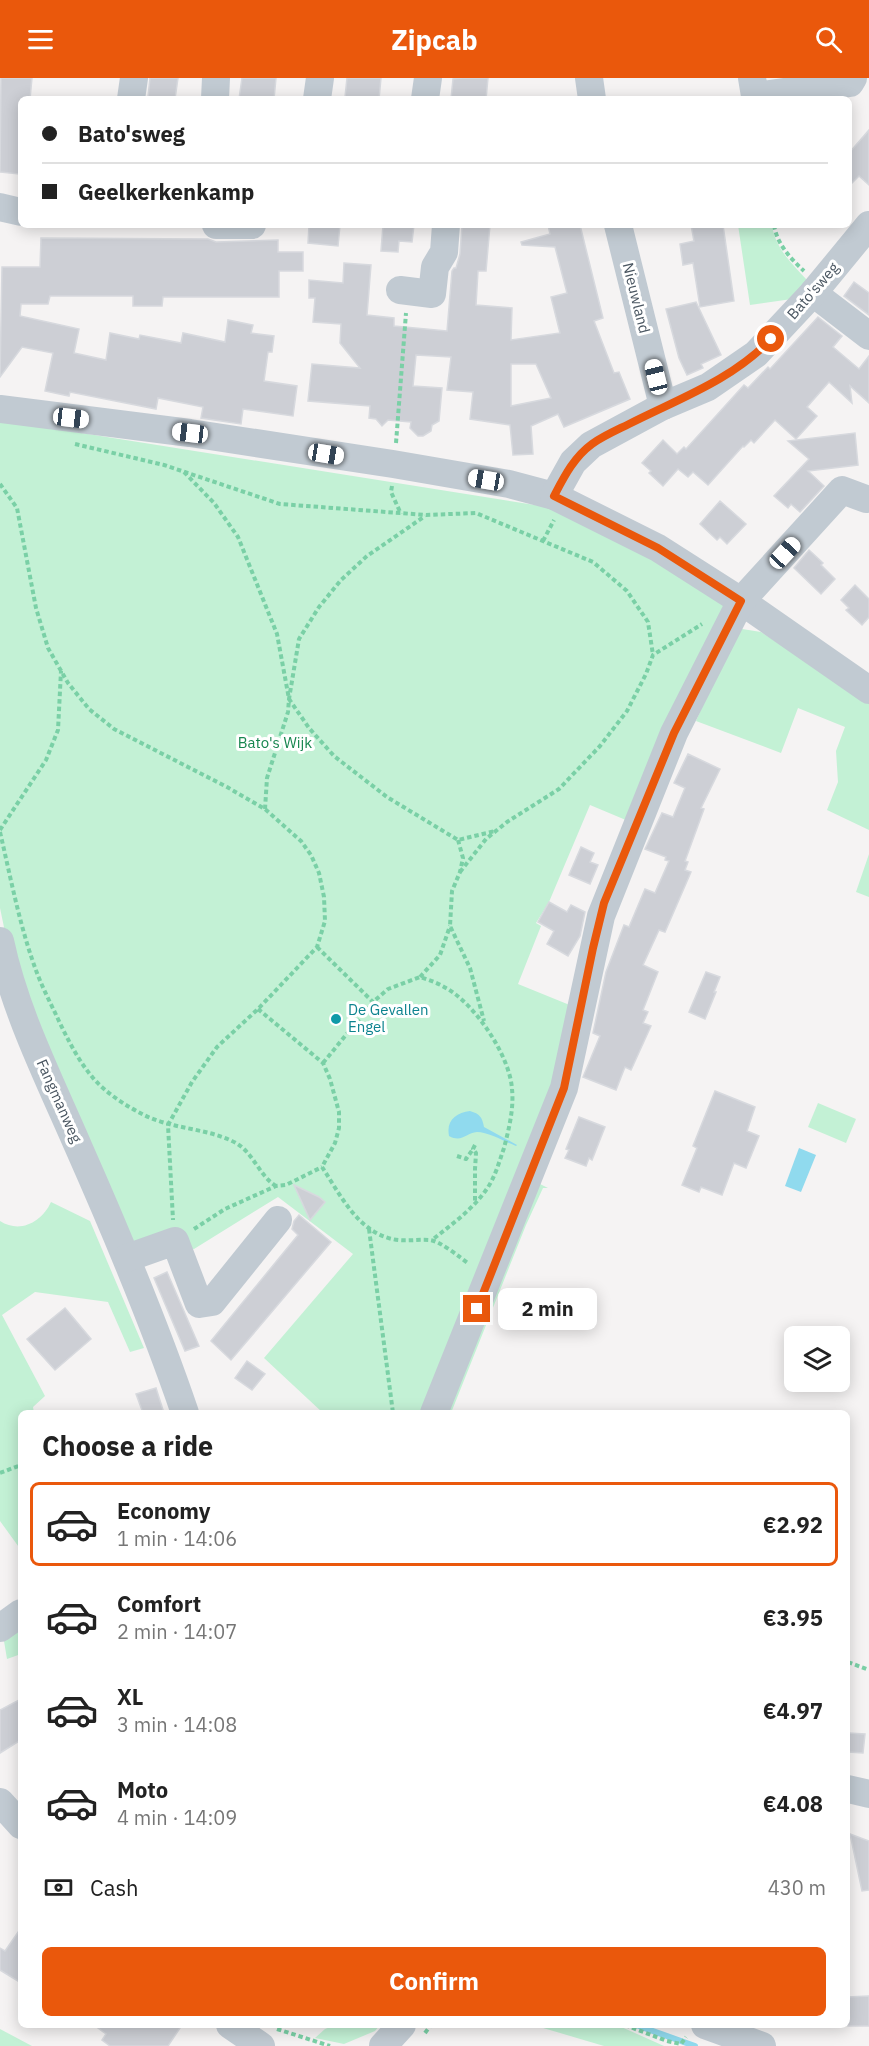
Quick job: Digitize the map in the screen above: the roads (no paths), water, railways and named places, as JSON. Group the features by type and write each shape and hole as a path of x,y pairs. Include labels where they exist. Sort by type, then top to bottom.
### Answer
{"street":[{"path":"131,96 134,78"},
{"path":"214,96 216,78"},
{"path":"317,96 320,78"},
{"path":"425,96 428,78"},
{"path":"589,78 592,96"},
{"path":"754,91 850,83 854,78"},
{"path":"0,207 18,211"},
{"name":"Bato'sweg","path":"554,496 573,462 591,444 663,406 708,387 756,354 808,282 869,225"},
{"path":"404,290 432,294 435,267 444,252 446,228"},
{"name":"Nieuwland","path":"619,228 663,406"},
{"path":"808,282 869,336"},
{"path":"0,409 190,433 393,464 509,484 554,496 658,548 741,601 869,690"},
{"path":"435,1410 486,1288 564,1088 604,903 674,733 741,601 843,490 866,499"},
{"name":"Fangmanweg","path":"0,941 14,993 127,1258 162,1346 184,1410"},
{"path":"127,1258 174,1241 199,1304 212,1302 278,1220"},
{"path":"0,1628 18,1615"},
{"path":"850,1789 869,1794"},
{"path":"0,1802 18,1822"},
{"path":"240,2028 269,2037"},
{"path":"383,2046 399,2028"},
{"path":"696,2030 735,2030 762,2046"}],"water":[{"path":"470,1111 480,1116 484,1127 517,1145 482,1132 457,1138 449,1136 448,1130 453,1118"},
{"path":"799,1148 816,1155 801,1192 785,1186"}],"waterway":[{"path":"644,2028 695,2046"}],"place":[{"name":"De Gevallen Engel","path":"336,1019"}],"park label":[{"name":"Bato's Wijk","path":"275,743"}]}
